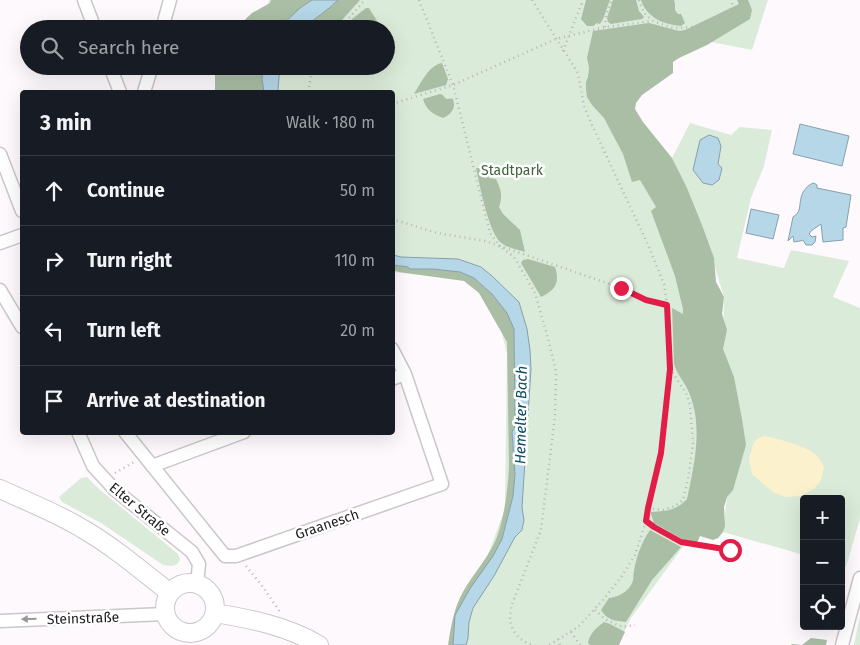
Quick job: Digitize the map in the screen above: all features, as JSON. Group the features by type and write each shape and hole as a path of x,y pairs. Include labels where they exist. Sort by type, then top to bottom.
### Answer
{"main road":[{"path":"0,489 62,517 84,530 111,547 170,593"},
{"path":"187,583 197,584 205,588 212,595 215,603 215,613 210,623 202,630 179,638 165,614 166,599 177,586 187,583"},
{"path":"215,613 260,622 290,631 319,645"}],"street":[{"path":"84,0 92,20"},
{"path":"164,20 170,0"},
{"path":"113,75 119,90"},
{"path":"145,90 149,75"},
{"path":"0,154 20,206"},
{"path":"0,243 20,236"},
{"path":"0,290 20,324"},
{"name":"Graanesch","path":"236,556 442,484 398,377 395,364"},
{"name":"Elter Straße","path":"79,435 93,466 115,490 192,552 199,564 197,584"},
{"path":"127,435 225,556 236,556"},
{"path":"148,462 234,435"},
{"path":"842,645 860,578"},
{"name":"Steinstraße","path":"0,621 165,614"}],"path":[{"path":"347,20 365,0"},
{"path":"419,0 453,85 490,232 500,246 514,257 534,292 556,372 555,416 541,530 511,606 510,619 513,629 519,638 533,645"},
{"path":"532,0 578,73 584,106 664,284 667,305 670,369 661,453 646,521 635,555 622,576 578,627 549,645"},
{"path":"563,50 582,0"},
{"path":"606,27 606,15 612,0"},
{"path":"639,0 644,13 653,21 672,28 701,26 730,12 734,0"},
{"path":"395,103 453,85 556,39 606,27 653,21"},
{"path":"308,90 311,75"},
{"path":"395,220 437,232 486,241 621,288 646,300 667,305"},
{"path":"648,508 663,510 683,500 688,480 693,443 690,405 687,395 670,369"},
{"path":"105,479 148,462"},
{"path":"646,521 681,542 730,550"},
{"path":"236,556 272,599 290,631"},
{"path":"594,610 605,619 622,627 635,625"},
{"path":"571,632 580,645"},
{"path":"558,640 560,645"}],"green space":[{"name":"Stadtpark","path":"269,0 768,0 752,50 706,41 619,79 655,162 720,437 687,541 631,618 618,645 450,645 505,509 507,354 500,325 479,292 464,280 395,272 395,90 244,90 248,75 395,75 395,20 263,20"},
{"path":"271,0 312,0 287,20 245,20 252,13 270,3"},
{"path":"338,0 360,0 342,20 314,20"},
{"path":"586,0 610,0 600,24 587,26 581,19"},
{"path":"613,0 636,0 639,11 644,17 642,19 611,24 607,18"},
{"path":"641,0 674,0 675,10 678,14 681,14 685,23 681,26 668,24 656,19 647,11"},
{"path":"737,0 748,0 752,10 750,19 707,45 673,62 673,73 642,95 636,103 635,109 672,158 687,188 714,258 716,282 724,297 722,314 727,330 723,349 734,377 746,445 733,490 727,497 724,507 725,526 723,532 718,538 713,540 700,536 697,543 682,539 654,523 651,514 651,512 675,508 687,499 694,460 697,434 694,408 688,391 674,364 672,308 683,314 683,309 675,276 651,211 656,207 640,180 632,182 623,154 604,118 587,97 586,82 589,68 587,58 593,31 649,23 679,31 685,30 739,4"},
{"path":"366,8 369,8 376,20 351,20"},
{"path":"442,63 448,79 446,85 414,94 429,71 437,64"},
{"path":"215,75 262,75 264,90 215,90"},
{"path":"440,94 447,99 453,99 454,102 453,110 443,118 430,111 423,99"},
{"path":"690,123 731,135 740,127 772,130 764,166 751,198 737,258 784,268 791,250 849,261 833,297 860,308 860,518 846,567 845,495 800,495 800,554 723,532 727,497 723,349 724,297 702,225 672,158"},
{"path":"476,168 487,171 489,178 496,179 501,193 499,207 503,214 520,230 525,252 506,246 496,236 485,207"},
{"path":"528,259 555,267 556,285 541,297 521,263 523,260"},
{"path":"395,265 410,269 460,272 474,278 492,294 507,313 514,329 515,426 512,433 515,474 513,496 502,539 453,645 448,645 455,610 464,590 495,542 504,509 509,466 507,342 479,293 464,281 395,271"},
{"path":"87,477 178,554 180,559 177,564 173,566 163,565 101,523 62,502 60,496 81,478"},
{"path":"650,530 681,547 652,580 626,622 612,619 601,610 609,598 622,594 630,586 640,550"},
{"path":"860,616 860,645 854,645"},
{"path":"604,622 625,632 619,645 590,645 588,643 596,628"},
{"path":"811,638 827,640 826,645 802,645"}],"sand":[{"path":"764,436 785,441 814,453 824,467 821,480 814,489 800,496 786,497 774,493 752,474 749,459 753,444 757,439"}],"water":[{"path":"312,0 338,0 314,20 287,20"},
{"path":"262,75 279,75 278,90 264,90"},
{"path":"800,124 849,136 842,166 793,154"},
{"path":"709,135 718,138 721,146 718,164 722,168 719,180 712,185 703,183 693,170 700,140"},
{"path":"814,183 817,185 817,188 851,195 846,227 843,228 843,240 823,242 821,224 809,234 812,237 816,236 815,242 812,245 806,245 803,240 794,242 793,236 788,241 793,217 799,211 803,193"},
{"path":"751,209 779,215 773,239 746,233"},
{"name":"Hemelter Bach","path":"395,256 458,259 481,267 519,302 527,329 531,369 522,507 524,520 522,530 515,537 494,576 473,608 466,645 453,645 455,615 502,539 513,496 515,474 512,432 515,426 514,329 507,313 492,294 474,278 460,272 410,269 395,265"}],"route":[{"path":"621,288 646,300 667,305 670,369 661,453 646,521 681,542 730,550"}]}
